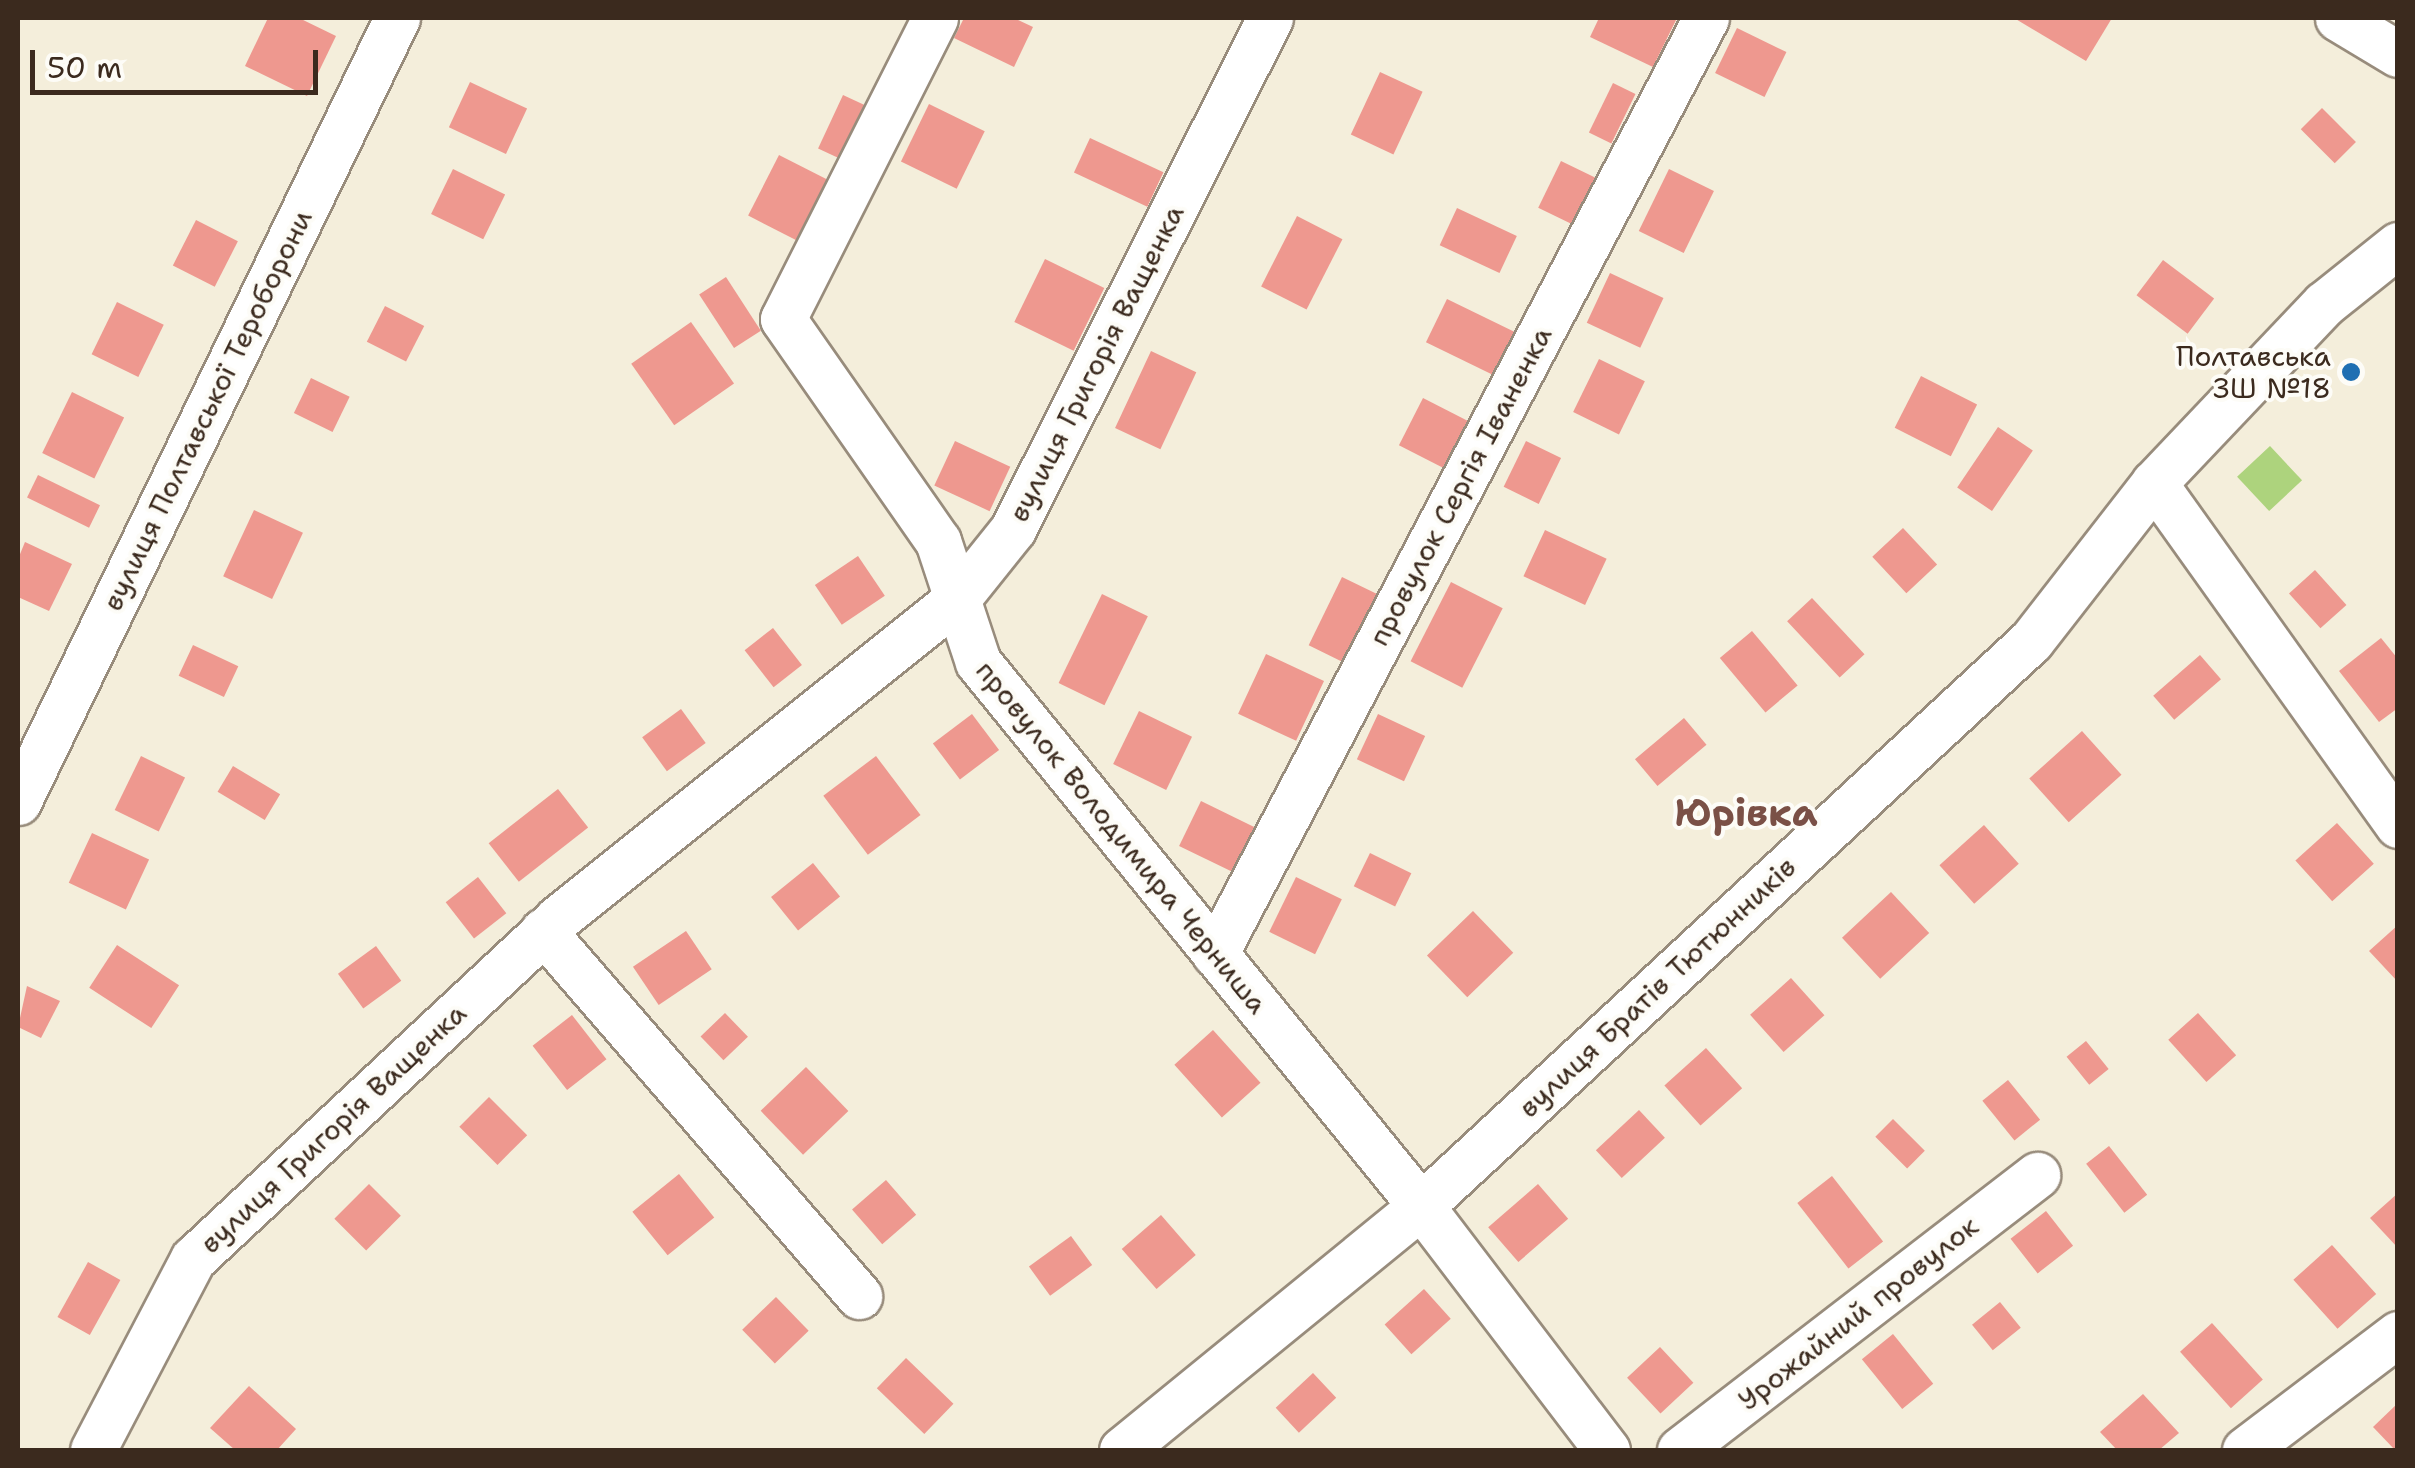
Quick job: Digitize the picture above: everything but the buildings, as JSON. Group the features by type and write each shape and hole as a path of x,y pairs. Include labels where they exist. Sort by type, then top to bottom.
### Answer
{"street":[{"name":"вулиця Полтавської Тероборони","path":"18,802 396,18"},
{"name":"провулок Володимира Черниша","path":"935,18 782,318 938,541 978,662 1421,1206 1607,1450"},
{"name":"вулиця Григорія Ващенка","path":"93,1450 192,1260 544,932 957,599 1014,529 1270,18"},
{"name":"провулок Сергія Іваненка","path":"1215,954 1706,18"},
{"path":"2338,18 2398,54"},
{"name":"вулиця Братів Тютюнників","path":"1122,1450 1421,1206 2032,640 2154,484 2324,304 2398,246"},
{"path":"2154,484 2398,825"},
{"path":"544,932 859,1296"},
{"name":"Урожайний провулок","path":"1680,1450 2037,1175"},
{"path":"2245,1450 2395,1343"}],"green space":[{"path":"2270,446 2302,480 2269,511 2237,477"}],"place":[{"name":"Полтавська ЗШ №18","path":"2351,372"}],"district":[{"name":"Юрівка","path":"1746,813"}]}
